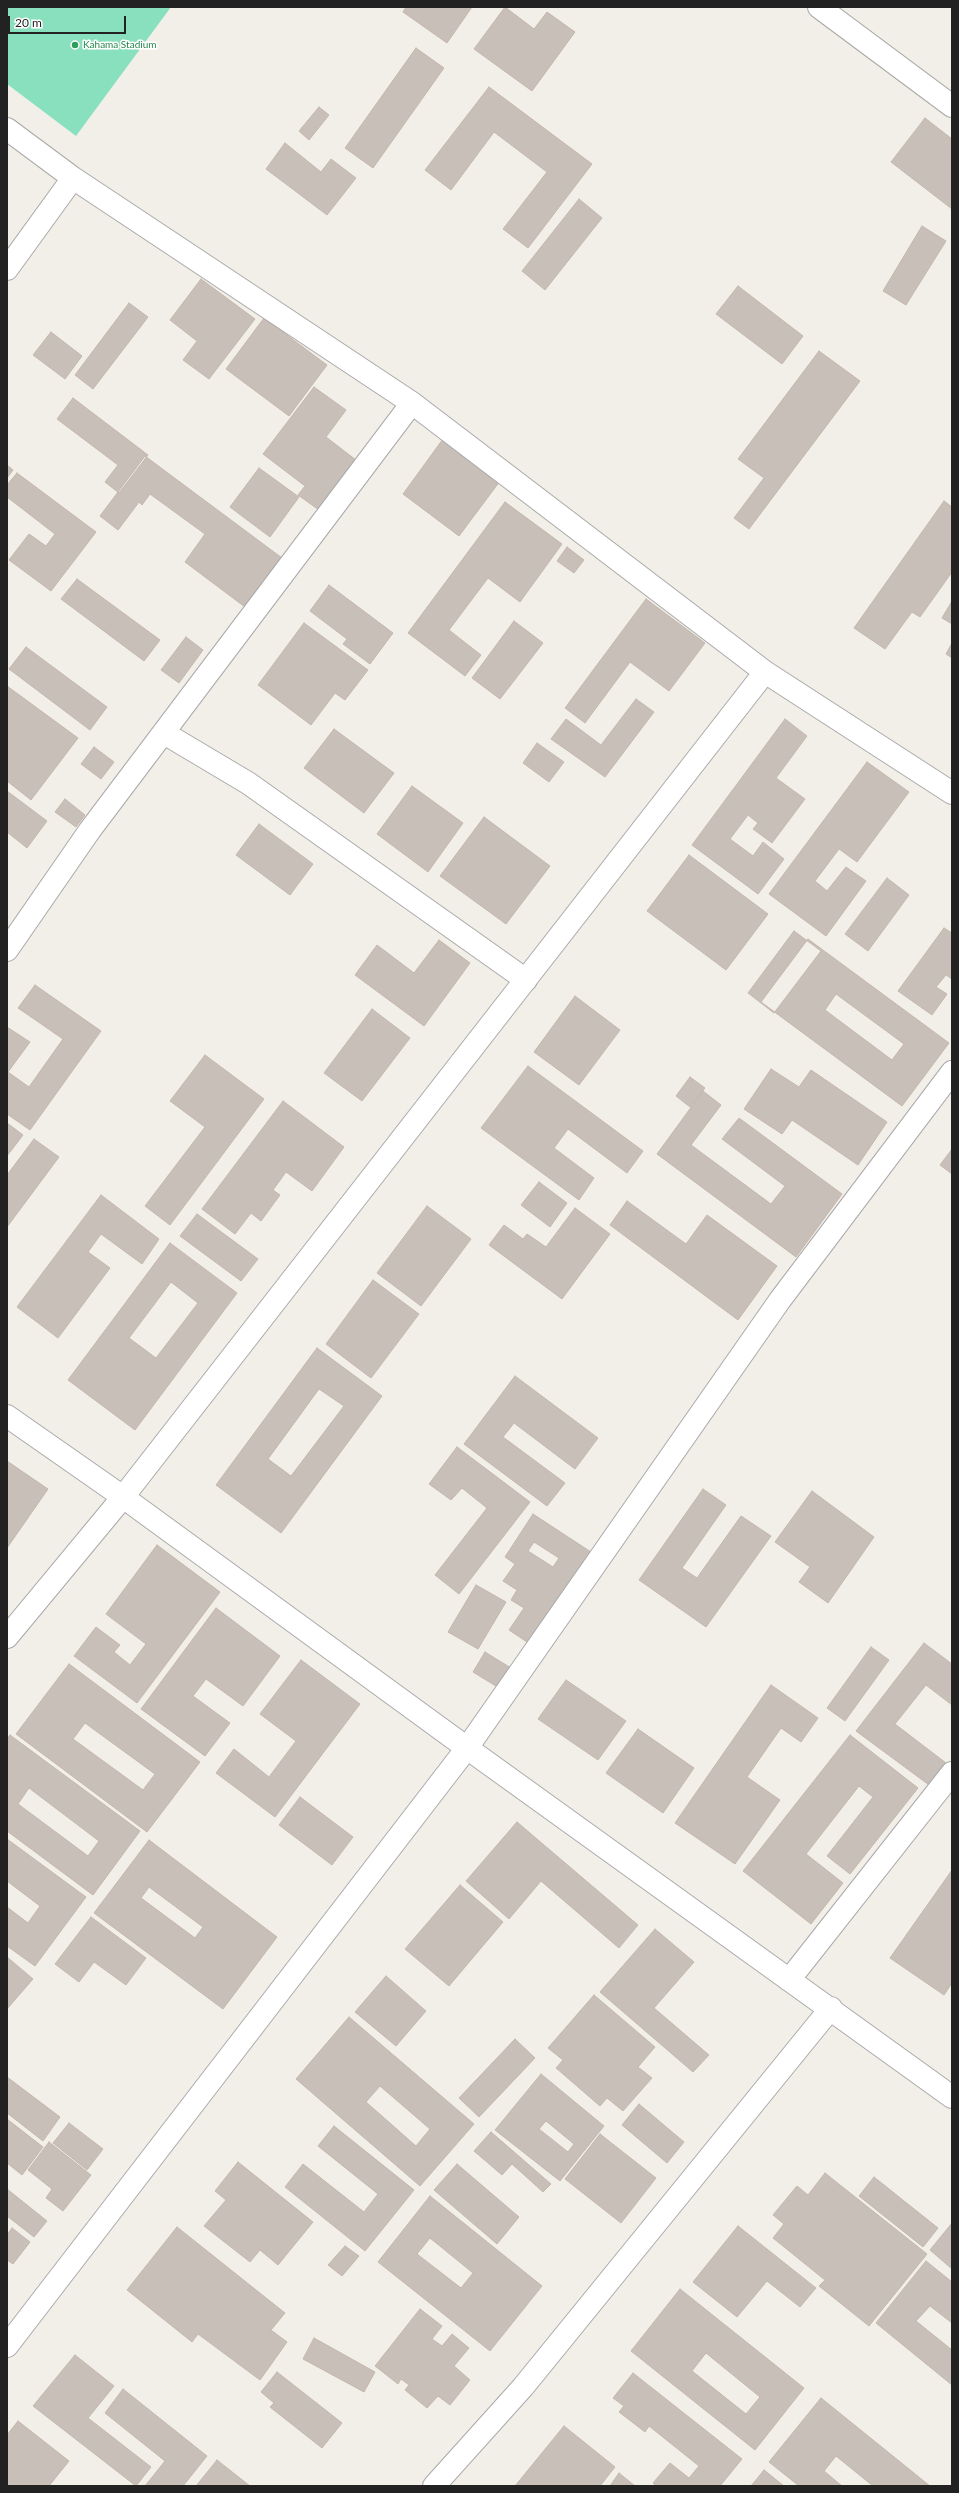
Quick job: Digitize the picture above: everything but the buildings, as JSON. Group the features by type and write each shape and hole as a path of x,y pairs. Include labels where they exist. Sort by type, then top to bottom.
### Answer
{"street":[{"path":"819,7 952,106"},
{"path":"7,129 73,178 412,403 765,672 952,793"},
{"path":"7,269 73,178"},
{"path":"7,950 90,830 412,403"},
{"path":"7,1637 123,1496 765,672"},
{"path":"164,733 260,791 526,980"},
{"path":"7,2346 466,1748 780,1300 952,1072"},
{"path":"7,1416 123,1496 466,1748 789,1980 831,2008 952,2097"},
{"path":"789,1980 952,1774"},
{"path":"434,2486 523,2387 831,2008"}],"green space":[{"name":"Kahama Stadium","path":"7,7 171,7 76,136 7,84"}],"place":[{"name":"Kahama Stadium","path":"75,45"}]}
